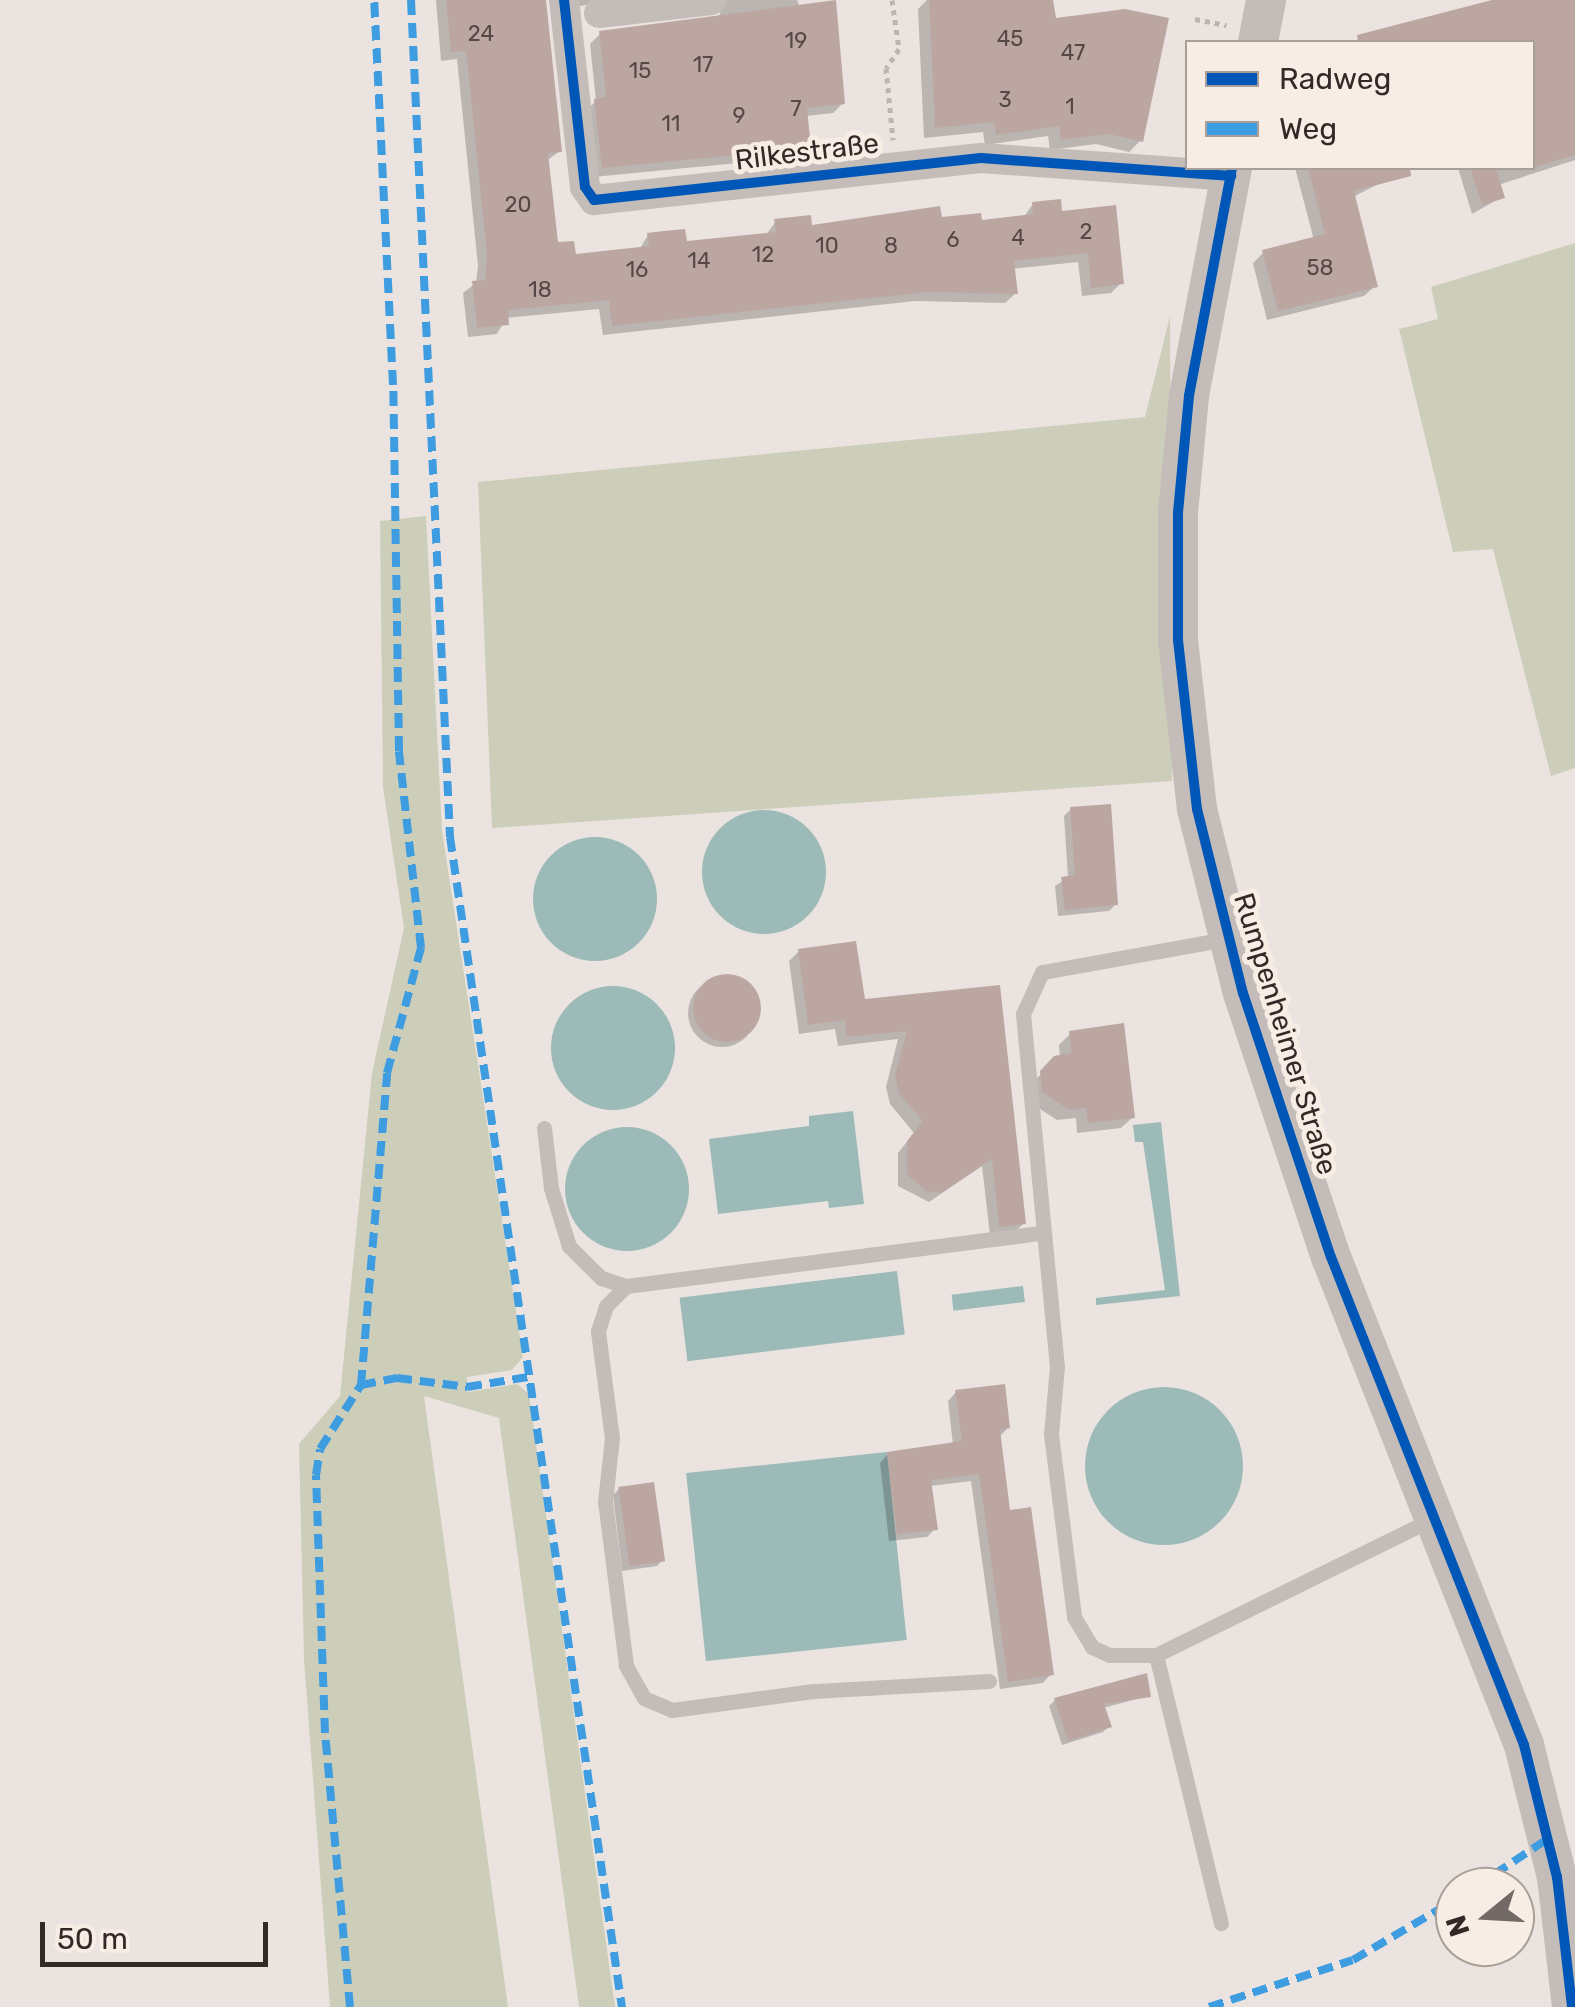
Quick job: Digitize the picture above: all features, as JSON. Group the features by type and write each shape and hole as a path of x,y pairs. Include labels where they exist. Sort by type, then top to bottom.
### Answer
{"street":[{"name":"Rilkestraße","path":"564,0 585,187 594,200 895,163 981,158 1185,169"},
{"path":"598,13 711,0"},
{"path":"1258,40 1266,0"},
{"name":"Rilkestraße","path":"1196,170 1232,172"},
{"name":"Rumpenheimer Straße","path":"1232,172 1189,396 1176,570 1197,809 1229,938 1331,1257 1524,1745 1557,1876 1572,2007"}],"lane":[{"path":"1229,938 1042,972 1030,988 1023,1014 1058,1382 1051,1434 1074,1617 1092,1647 1109,1655 1156,1655 1434,1518"},
{"path":"544,1128 551,1188 569,1246 601,1278 626,1286 1042,1233"},
{"path":"626,1286 606,1306 598,1331 612,1438 605,1502 626,1665 636,1690 672,1710 813,1690 989,1681"},
{"path":"1156,1655 1221,1923"}],"path":[{"path":"892,0 899,49 886,68 895,163"}],"green space":[{"path":"1575,243 1575,768 1551,776 1493,549 1453,552 1399,329 1438,319 1431,287"},
{"path":"1170,316 1172,781 492,828 478,482 1145,417"},
{"path":"426,516 442,831 523,1357 512,1370 467,1377 468,1392 517,1384 529,1394 615,2007 579,2007 499,1418 424,1396 508,2007 330,2007 304,1659 299,1444 340,1396 372,1073 404,928 383,787 380,521"}],"water":[{"path":"764,810 788,815 808,828 821,848 826,872 821,896 808,916 788,929 764,934 740,929 720,916 707,896 702,872 707,848 720,828 740,815"},
{"path":"595,837 619,842 638,856 652,875 657,899 652,923 638,942 619,956 595,961 571,956 552,942 538,923 533,899 538,875 552,856 571,842"},
{"path":"613,986 637,991 657,1004 670,1024 675,1048 670,1072 657,1092 637,1105 613,1110 589,1105 569,1092 556,1072 551,1048 556,1024 569,1004 589,991"},
{"path":"853,1111 864,1204 829,1208 828,1201 718,1214 709,1139 809,1126 809,1116"},
{"path":"1161,1122 1180,1296 1096,1305 1096,1298 1165,1290 1143,1142 1135,1142 1133,1125"},
{"path":"627,1127 651,1132 670,1146 684,1165 689,1189 684,1213 670,1232 651,1246 627,1251 603,1246 584,1232 570,1213 565,1189 570,1165 584,1146 603,1132"},
{"path":"897,1271 905,1335 687,1361 680,1298"},
{"path":"1023,1286 1025,1302 953,1311 952,1295"},
{"path":"1164,1387 1194,1393 1220,1410 1237,1436 1243,1466 1237,1496 1220,1522 1194,1539 1164,1545 1134,1539 1108,1522 1091,1496 1085,1466 1091,1436 1108,1410 1134,1393"},
{"path":"887,1452 907,1640 706,1661 686,1473"}],"building":[{"path":"446,0 546,0 562,152 548,153 558,242 574,241 576,254 649,246 647,233 664,231 685,229 687,241 776,232 774,219 811,215 812,225 940,206 942,217 981,213 982,220 1033,214 1032,202 1061,199 1062,211 1116,205 1124,284 1091,288 1088,253 1014,261 1018,294 927,292 612,326 609,300 508,310 509,325 477,328 472,281 485,280 487,254 466,51 451,52"},
{"path":"836,0 845,104 807,108 811,148 602,168 594,99 606,97 599,31"},
{"path":"929,0 1053,0 1056,18 1125,9 1169,18 1143,142 1109,134 1061,140 1059,126 996,135 994,122 935,128"},
{"path":"1492,0 1575,0 1575,155 1535,167 1535,40 1358,40 1357,35"},
{"path":"1309,170 1410,170 1411,176 1354,191 1378,287 1278,311 1262,250 1325,234"},
{"path":"1471,170 1497,170 1505,198 1482,205"},
{"path":"1111,804 1118,905 1065,910 1061,877 1075,875 1070,807"},
{"path":"856,941 865,999 1000,985 1026,1224 999,1227 992,1159 941,1193 926,1191 907,1175 907,1141 923,1121 899,1094 895,1075 907,1031 847,1037 845,1020 808,1025 798,949"},
{"path":"727,974 740,976 751,984 759,995 759,1021 751,1032 740,1040 727,1042 714,1040 703,1032 695,1021 693,1008 695,995 703,984 714,976"},
{"path":"1124,1023 1135,1118 1088,1123 1086,1108 1069,1110 1042,1092 1040,1071 1054,1056 1071,1053 1069,1031"},
{"path":"1005,1384 1010,1428 1000,1430 1010,1510 1031,1507 1054,1675 1008,1682 979,1474 931,1480 938,1530 897,1534 887,1452 962,1441 955,1390"},
{"path":"654,1482 665,1561 629,1566 618,1487"},
{"path":"1147,1673 1151,1697 1104,1704 1112,1727 1068,1741 1054,1698"}],"marked path":[{"path":"350,2007 325,1733 316,1475 320,1449 361,1385 387,1073 421,948 399,751 393,385 374,0"},
{"path":"411,0 450,837 622,2007"},
{"path":"361,1385 397,1378 467,1387 534,1376"},
{"path":"1505,1867 1549,1838"},
{"path":"1209,2007 1353,1960 1435,1912"}],"cycle path":[{"path":"564,0 585,187 594,200 981,158 1231,176"},
{"path":"1232,170 1189,396 1178,513 1178,640 1197,809 1243,993 1331,1257 1524,1745 1557,1877 1572,2007"}]}
